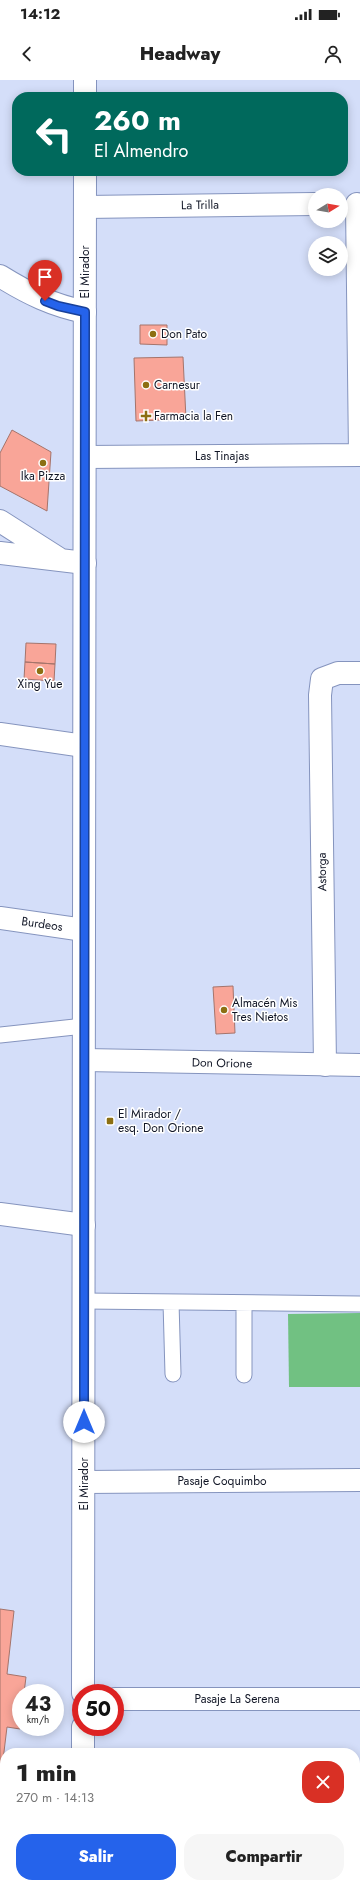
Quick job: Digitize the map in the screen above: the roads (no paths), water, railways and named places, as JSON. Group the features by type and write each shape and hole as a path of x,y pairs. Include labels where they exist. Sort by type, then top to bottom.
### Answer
{"street":[{"path":"85,80 85,92"},
{"name":"El Mirador","path":"83,1684 85,176"},
{"name":"La Trilla","path":"85,207 308,204"},
{"path":"353,204 360,455"},
{"path":"0,276 45,301 58,306 85,312"},
{"name":"Las Tinajas","path":"85,457 360,455"},
{"path":"0,521 61,560"},
{"path":"0,553 84,563"},
{"name":"Astorga","path":"325,1065 320,695 322,679 338,673 360,673"},
{"path":"0,734 84,746"},
{"name":"Burdeos","path":"0,918 84,930"},
{"name":"Don Orione","path":"84,1060 360,1065"},
{"path":"0,1214 84,1225"},
{"name":"Pasaje Coquimbo","path":"84,1482 360,1480"},
{"name":"Pasaje La Serena","path":"124,1699 360,1699"},
{"path":"83,1736 83,1748"}],"lane":[{"path":"0,1035 84,1026"},
{"path":"84,1301 360,1304"},
{"path":"171,1302 173,1374"},
{"path":"244,1303 244,1375"}],"place":[{"name":"Don Pato","path":"153,334"},
{"name":"Carnesur","path":"146,385"},
{"name":"Farmacia la Fen","path":"146,416"},
{"name":"Ika Pizza","path":"43,463"},
{"name":"Xing Yue","path":"40,671"},
{"name":"Almacén Mis Tres Nietos","path":"224,1010"},
{"name":"El Mirador / esq. Don Orione","path":"110,1121"}]}
